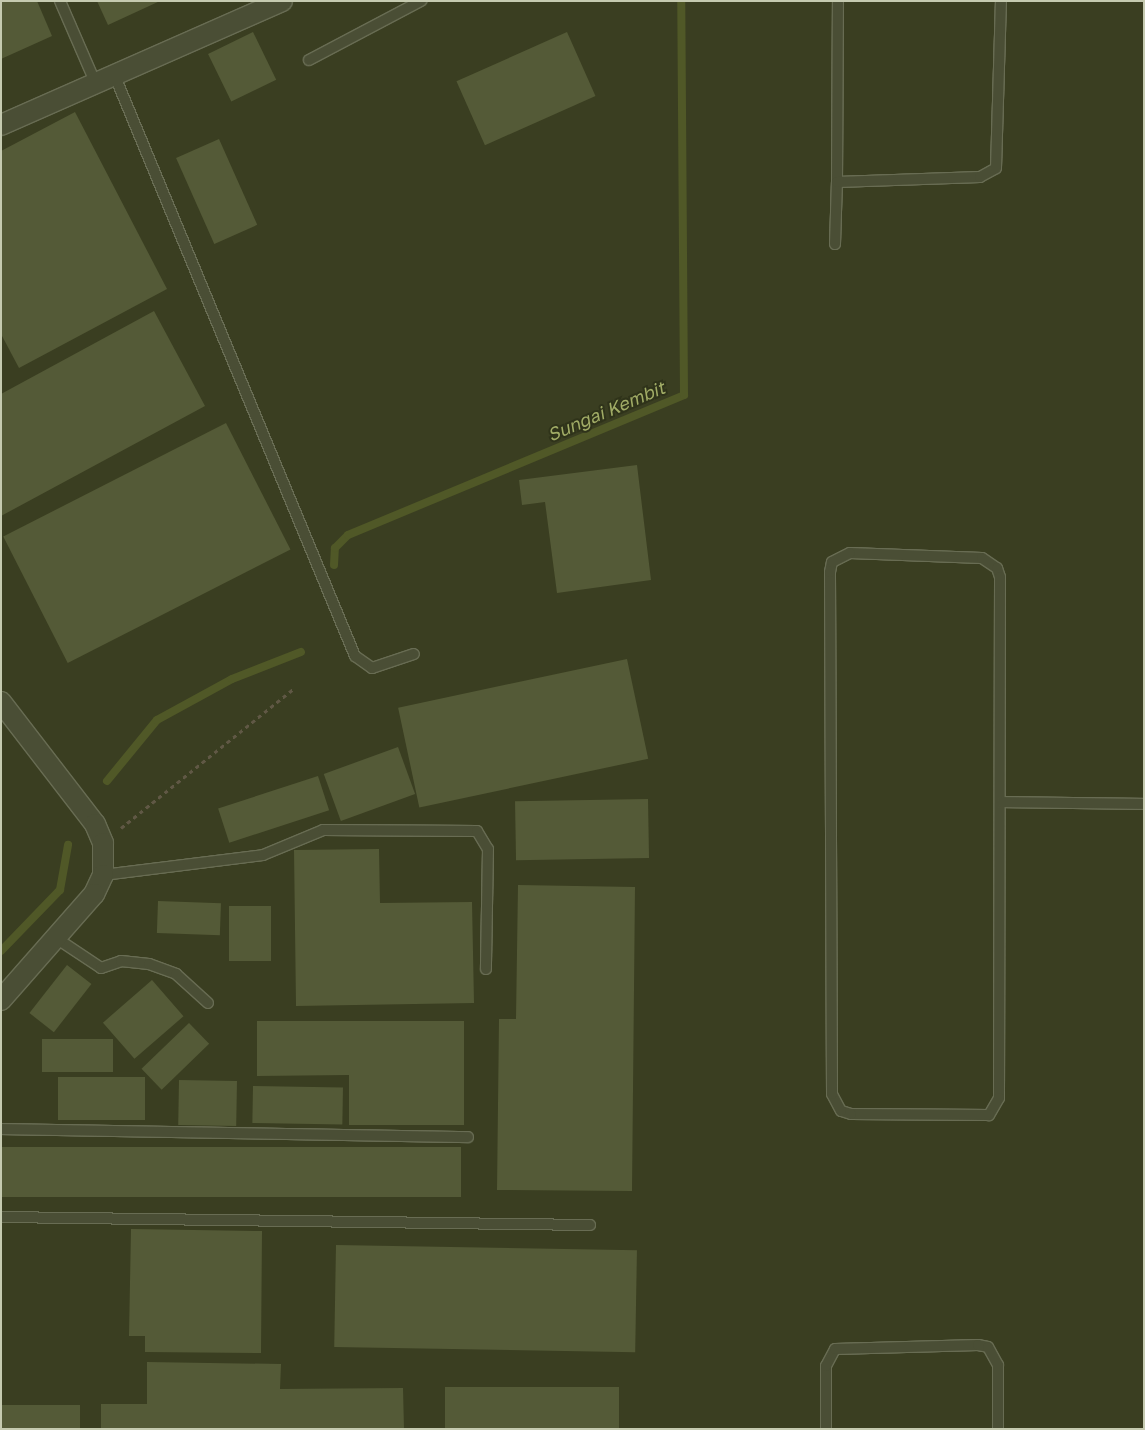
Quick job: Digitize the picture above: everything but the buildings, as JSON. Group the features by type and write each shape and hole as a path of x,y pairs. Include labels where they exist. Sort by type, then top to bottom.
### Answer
{"street":[{"path":"1,125 282,1"},
{"path":"1,702 96,824 103,843 103,875 94,894 1,1000"}],"lane":[{"path":"60,1 96,82"},
{"path":"309,60 421,1"},
{"path":"835,244 838,1"},
{"path":"837,182 980,177 996,168 1001,1"},
{"path":"114,74 355,656 372,668 414,654"},
{"path":"840,555 982,558 997,568 1002,802 996,1108 979,1117 841,1111 832,1094 830,582 832,562 840,555"},
{"path":"1002,802 1144,804"},
{"path":"103,875 263,855 324,830 477,831 488,849 486,970"},
{"path":"56,938 100,968 121,960 149,964 176,974 208,1003"},
{"path":"1,1130 468,1137"},
{"path":"1,1217 590,1225"},
{"path":"826,1429 826,1366 835,1349 978,1345 988,1348 998,1364 998,1429"}],"path":[{"path":"103,843 293,689"}],"waterway":[{"name":"Sungai Kembit","path":"334,565 335,548 348,535 684,395 681,1"},
{"name":"Sungai Kembit","path":"107,781 157,720 232,679 301,652"},
{"name":"Sungai Kembit","path":"1,951 60,890 68,845"}]}
